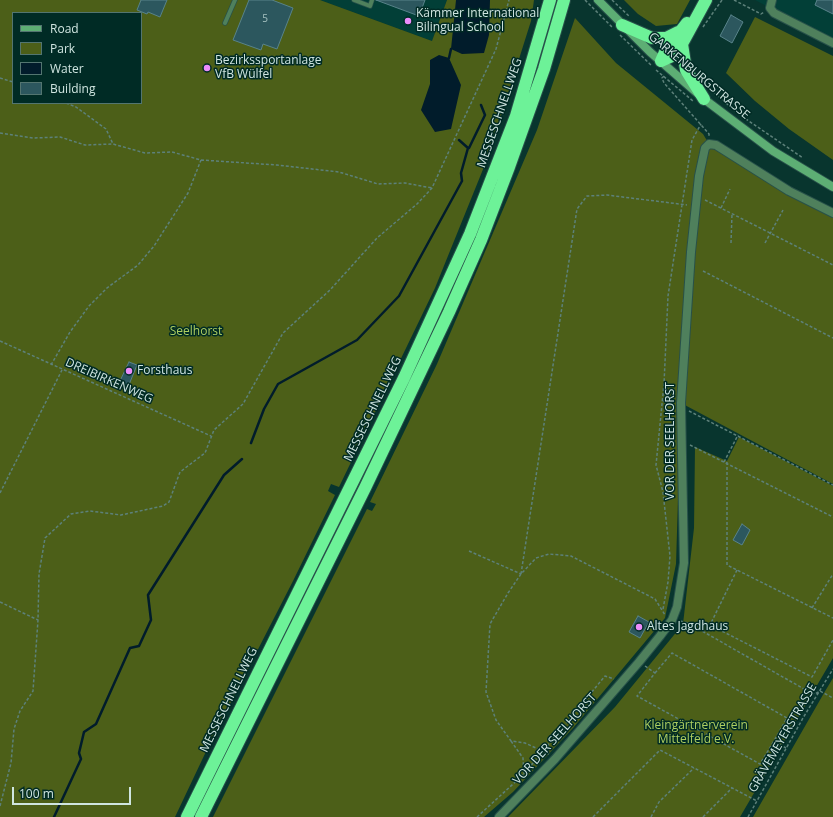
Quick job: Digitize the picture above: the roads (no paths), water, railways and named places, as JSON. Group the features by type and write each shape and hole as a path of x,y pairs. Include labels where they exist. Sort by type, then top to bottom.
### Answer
{"highway":[{"name":"MESSESCHNELLWEG","path":"187,817 404,378 464,248 516,116 550,0"},
{"path":"201,817 365,488 449,312 481,240 544,69 564,0"},
{"path":"661,62 666,50 684,28 702,0"},
{"path":"661,62 672,56 682,44 706,0"},
{"path":"622,25 638,33 652,38 661,39 671,36 684,28"},
{"path":"682,44 686,70 704,99"}],"main road":[{"name":"GARKENBURGSTRASSE","path":"598,0 661,62 704,99 773,151 833,188"}],"street":[{"path":"771,4 774,13 833,43"},
{"name":"VOR DER SEELHORST","path":"499,817 555,759 639,662 672,620 681,591 684,563 681,440 682,407 688,292 701,159 704,148 709,144 716,145 790,191 833,213"}],"lane":[{"path":"225,23 235,0"},
{"path":"354,0 370,6 372,0"}],"water":[{"path":"456,0 490,0 489,35 484,53 462,54 451,49"},
{"path":"439,55 449,58 461,85 451,129 435,132 421,110 430,84 430,60"}],"waterway":[{"path":"449,58 451,49"},
{"path":"469,148 485,115 481,105"},
{"path":"251,443 264,409 278,384 357,340 399,296 462,181 461,173 468,148 459,140"},
{"path":"54,817 81,759 79,753 84,732 96,724 130,648 139,646 151,620 148,595 224,475 242,459"}],"place":[{"name":"Kämmer International Bilingual School","path":"408,21"},
{"name":"Bezirkssportanlage VfB Wülfel","path":"207,68"},
{"name":"Forsthaus","path":"129,371"},
{"name":"Altes Jagdhaus","path":"639,627"}],"park label":[{"name":"Seelhorst","path":"196,332"},
{"name":"Kleingärtnerverein Mittelfeld e.V.","path":"696,733"}]}
